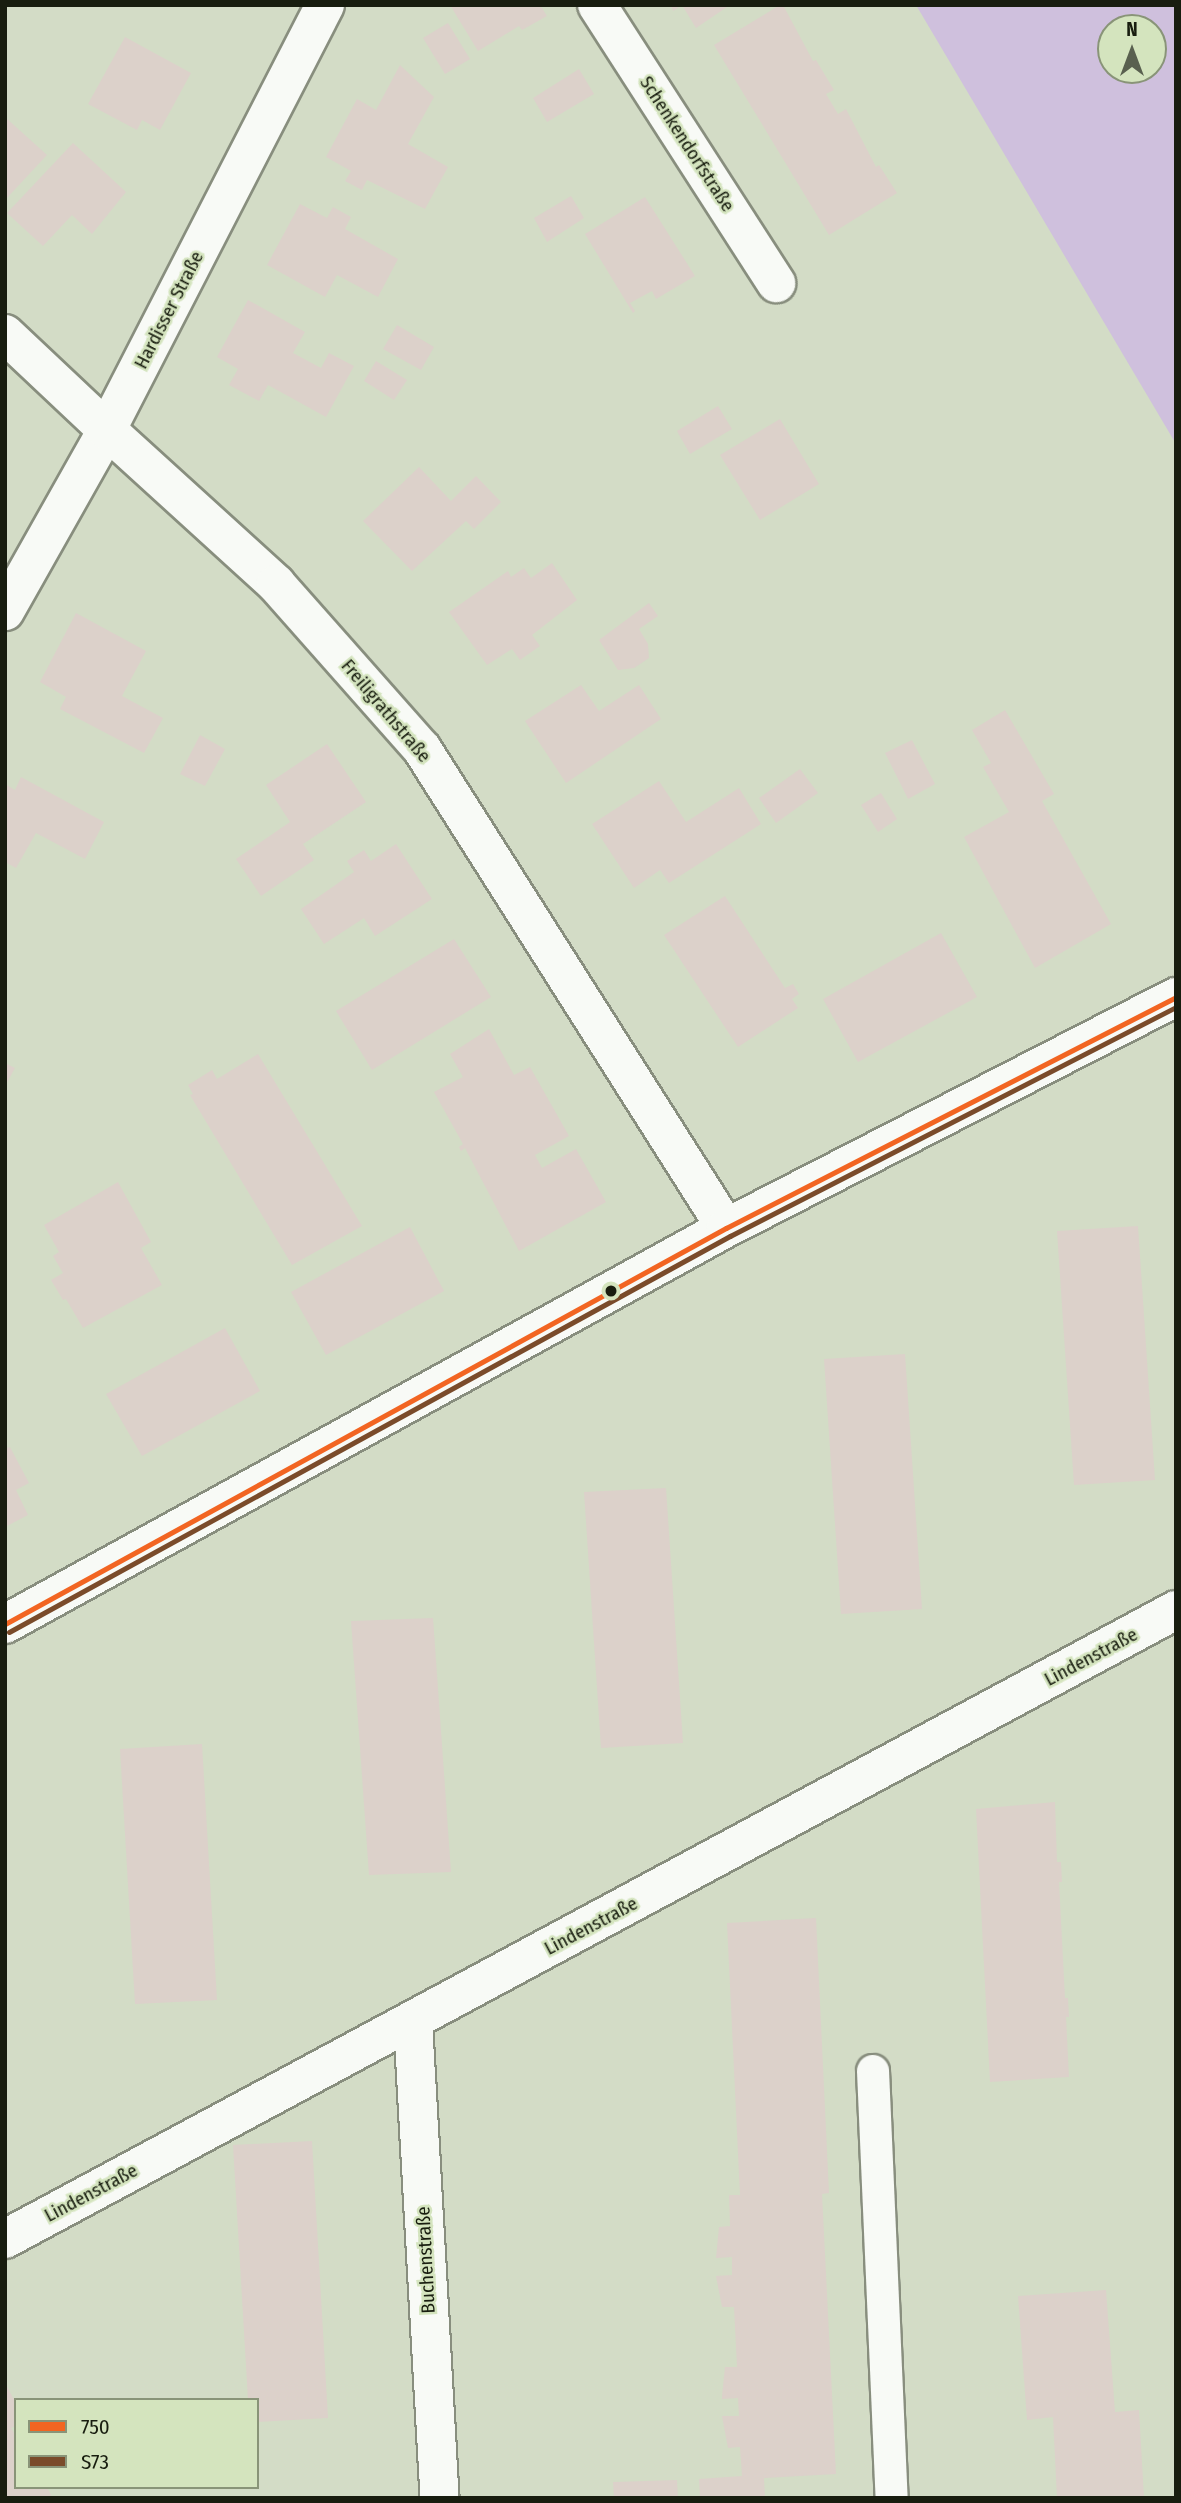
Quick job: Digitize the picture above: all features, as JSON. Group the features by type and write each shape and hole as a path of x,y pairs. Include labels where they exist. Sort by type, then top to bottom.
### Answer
{"street":[{"name":"Hardisser Straße","path":"5,611 107,430 325,5"},
{"name":"Schenkendorfstraße","path":"597,5 776,284"},
{"name":"Freiligrathstraße","path":"5,334 276,584 422,749 726,1228"},
{"path":"5,1624 726,1228 1172,1007"},
{"name":"Lindenstraße","path":"5,2239 1172,1620"},
{"name":"Buchenstraße","path":"413,2022 440,2498"}],"lane":[{"path":"873,2071 892,2498"}],"shaded area":[{"path":"916,5 1176,5 1176,444"}],"building":[{"path":"450,5 540,5 547,16 522,30 519,26 478,51"},
{"path":"671,5 682,5 673,11"},
{"path":"682,5 730,5 696,28"},
{"path":"783,5 813,61 816,60 834,90 826,94 838,114 846,109 876,167 879,165 897,193 829,235 714,45"},
{"path":"448,23 470,59 445,74 423,38"},
{"path":"125,37 191,73 160,130 142,120 137,130 88,104"},
{"path":"400,65 434,97 408,144 448,167 425,209 367,180 362,190 345,181 351,171 326,157 357,99 376,110"},
{"path":"579,69 594,94 547,122 533,98"},
{"path":"5,117 47,155 5,200"},
{"path":"73,143 126,192 92,234 72,215 43,246 7,213"},
{"path":"571,196 584,218 547,242 534,218"},
{"path":"645,197 695,276 656,299 652,291 630,303 635,311 633,313 585,234"},
{"path":"300,204 327,218 333,207 351,217 345,229 398,259 378,297 337,275 325,297 267,265"},
{"path":"248,300 305,332 293,353 321,368 329,353 354,366 326,417 268,385 259,401 229,385 238,369 217,357"},
{"path":"397,325 434,347 421,370 383,349"},
{"path":"376,361 407,380 394,400 364,381"},
{"path":"718,406 732,429 690,454 677,431"},
{"path":"780,419 819,484 760,520 720,455"},
{"path":"419,467 451,501 476,476 501,502 474,529 466,521 412,571 363,521"},
{"path":"552,563 577,600 532,635 540,646 520,660 512,649 487,665 449,612 508,571 511,577 524,568 531,578"},
{"path":"649,603 658,616 639,629 648,644 649,658 634,668 618,670 599,640"},
{"path":"76,613 146,651 122,696 163,718 144,753 60,709 66,697 40,682"},
{"path":"581,685 599,711 639,685 661,719 566,783 525,721"},
{"path":"1005,710 1054,794 1042,801 1111,924 1035,968 964,837 1009,812 983,767 991,763 972,730"},
{"path":"200,735 225,749 205,786 180,774"},
{"path":"912,740 935,784 908,799 885,753"},
{"path":"327,744 366,802 303,844 314,860 261,896 236,859 290,822 266,785"},
{"path":"800,769 818,793 776,823 759,798"},
{"path":"21,777 104,822 85,859 36,833 16,868 5,862 5,784 15,790"},
{"path":"659,781 686,822 739,788 761,824 669,883 660,870 634,888 592,824"},
{"path":"881,793 897,819 878,832 861,805"},
{"path":"396,844 432,899 375,936 364,918 324,944 301,909 354,872 347,861 364,850 371,861"},
{"path":"725,896 785,988 793,984 799,994 792,999 798,1008 738,1047 664,935"},
{"path":"941,933 977,997 858,1062 823,999"},
{"path":"454,939 491,997 372,1070 336,1011"},
{"path":"489,1029 514,1075 530,1067 569,1136 535,1155 542,1168 576,1149 606,1202 519,1251 465,1148 461,1151 459,1147 463,1144 434,1092 463,1077 450,1054"},
{"path":"258,1054 362,1226 292,1265 190,1095 193,1094 188,1085 212,1070 217,1079"},
{"path":"5,1063 15,1068 5,1086"},
{"path":"118,1182 151,1242 141,1248 162,1285 83,1328 51,1280 63,1273 53,1256 59,1252 44,1225"},
{"path":"1138,1226 1155,1480 1074,1485 1057,1231"},
{"path":"410,1227 444,1291 326,1355 291,1292"},
{"path":"225,1328 260,1391 142,1456 106,1394"},
{"path":"905,1354 922,1609 841,1614 824,1359"},
{"path":"5,1444 10,1447 29,1483 16,1490 28,1515 5,1527"},
{"path":"666,1488 683,1743 601,1748 584,1492"},
{"path":"433,1618 451,1872 369,1875 351,1621"},
{"path":"202,1744 217,2000 135,2004 120,1749"},
{"path":"1055,1802 1057,1862 1061,1862 1062,1882 1059,1882 1065,1998 1068,1998 1069,2017 1066,2017 1069,2077 990,2082 976,1809"},
{"path":"816,1918 829,2193 822,2194 836,2474 764,2478 765,2498 700,2498 699,2479 742,2476 740,2447 728,2448 722,2416 739,2416 738,2398 722,2399 725,2367 737,2367 734,2307 722,2307 716,2276 732,2275 732,2257 716,2258 719,2227 730,2226 729,2195 740,2195 727,1923"},
{"path":"312,2141 328,2418 259,2422 259,2398 248,2398 233,2145"},
{"path":"1106,2290 1115,2412 1139,2410 1144,2498 1057,2498 1053,2417 1027,2420 1018,2296"},
{"path":"5,2383 14,2399 14,2427 11,2428 14,2433 14,2489 48,2489 51,2495 49,2498 5,2498"},
{"path":"677,2480 678,2498 614,2498 613,2482"}],"transit line":[{"name":"750","path":"5,1624 726,1228 1176,997"},
{"name":"S73","path":"9,1632 730,1236 1176,1007"}]}
